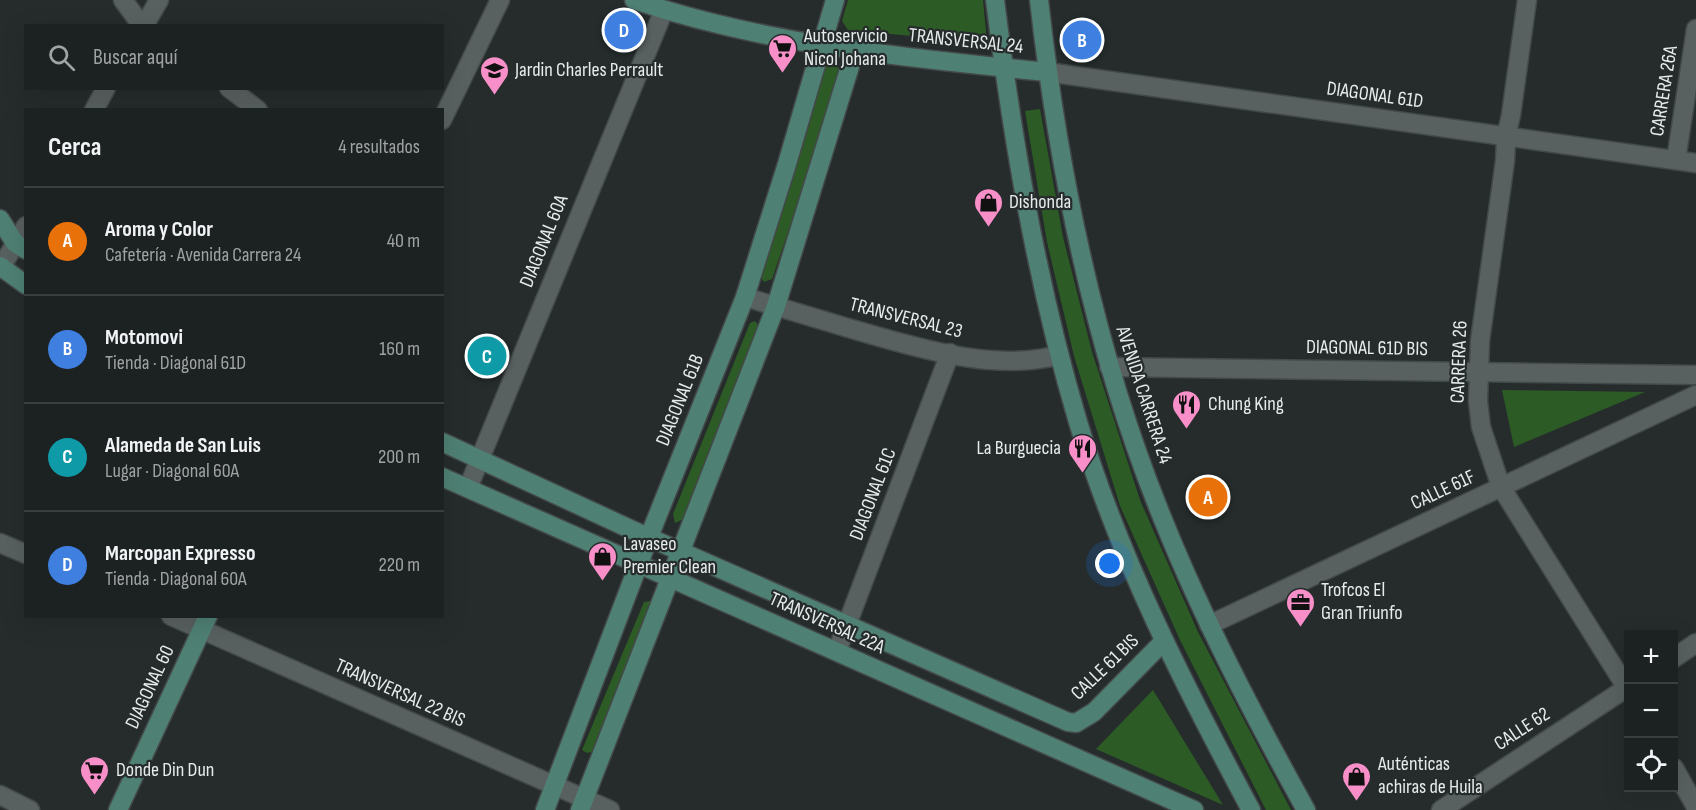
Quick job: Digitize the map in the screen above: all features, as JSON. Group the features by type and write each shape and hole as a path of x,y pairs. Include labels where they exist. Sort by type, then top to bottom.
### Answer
{"street":[{"path":"123,0 141,24"},
{"path":"144,24 159,0"},
{"path":"444,116 500,0"},
{"name":"TRANSVERSAL 24","path":"634,0 744,32 855,50 1047,72"},
{"name":"DIAGONAL 61B","path":"545,810 744,297 835,0"},
{"path":"995,0 1003,68 1036,257 1059,355 1079,423 1103,494 1146,602 1251,810"},
{"name":"AVENIDA CARRERA 24","path":"1039,0 1047,72 1083,261 1109,367 1163,520 1209,625 1306,810"},
{"name":"CARRERA 26","path":"1527,0 1506,137 1505,161 1480,341 1478,401 1481,427 1501,487 1625,684"},
{"name":"DIAGONAL 60A","path":"468,488 664,10"},
{"name":"CARRERA 26A","path":"1676,160 1696,29"},
{"path":"583,804 776,306 855,50"},
{"name":"DIAGONAL 61D","path":"1047,72 1696,163"},
{"path":"95,108 105,90"},
{"path":"232,90 255,108"},
{"path":"0,219 20,246 0,267 24,284"},
{"name":"TRANSVERSAL 23","path":"744,297 894,341 950,353 996,361 1038,360 1059,355"},
{"name":"DIAGONAL 61C","path":"837,651 950,353"},
{"name":"DIAGONAL 61D BIS","path":"1109,367 1696,375"},
{"name":"CALLE 61F","path":"1209,625 1696,395"},
{"name":"TRANSVERSAL 22A","path":"444,443 682,552 1060,719 1076,723"},
{"name":"TRANSVERSAL 22A","path":"444,478 1194,810"},
{"path":"0,543 24,553"},
{"name":"TRANSVERSAL 22 BIS","path":"181,618 205,623 555,786 583,804 610,810"},
{"name":"DIAGONAL 60","path":"118,810 205,623"},
{"name":"CALLE 61 BIS","path":"1076,723 1094,712 1164,641"},
{"path":"1678,655 1696,643"},
{"name":"CALLE 62","path":"1441,810 1624,691"},
{"path":"1678,775 1696,807"},
{"path":"0,795 30,810"}],"green space":[{"path":"848,0 983,0 987,43 848,30 842,21"},
{"path":"825,66 844,68 772,279 764,282 760,276"},
{"path":"1040,109 1063,237 1092,352 1140,500 1198,632 1291,810 1266,810 1180,640 1120,506 1074,356 1047,242 1025,111"},
{"path":"755,321 758,325 684,519 675,523 673,514 750,323"},
{"path":"1502,390 1645,392 1514,447"},
{"path":"651,601 654,607 595,751 587,753 582,750 644,602"},
{"path":"1153,690 1223,805 1096,749"}],"place":[{"name":"Marcopan Expresso","path":"624,30"},
{"name":"Motomovi","path":"1082,40"},
{"name":"Autoservicio Nicol Johana","path":"783,74"},
{"name":"Jardin Charles Perrault","path":"494,96"},
{"name":"Dishonda","path":"988,228"},
{"name":"Alameda de San Luis","path":"487,356"},
{"name":"Chung King","path":"1187,430"},
{"name":"La Burguecia","path":"1082,474"},
{"name":"Aroma y Color","path":"1208,497"},
{"name":"Lavaseo Premier Clean","path":"602,582"},
{"name":"Trofcos El Gran Triunfo","path":"1300,628"},
{"name":"Donde Din Dun","path":"95,796"},
{"name":"Auténticas achiras de Huila","path":"1357,802"}]}
